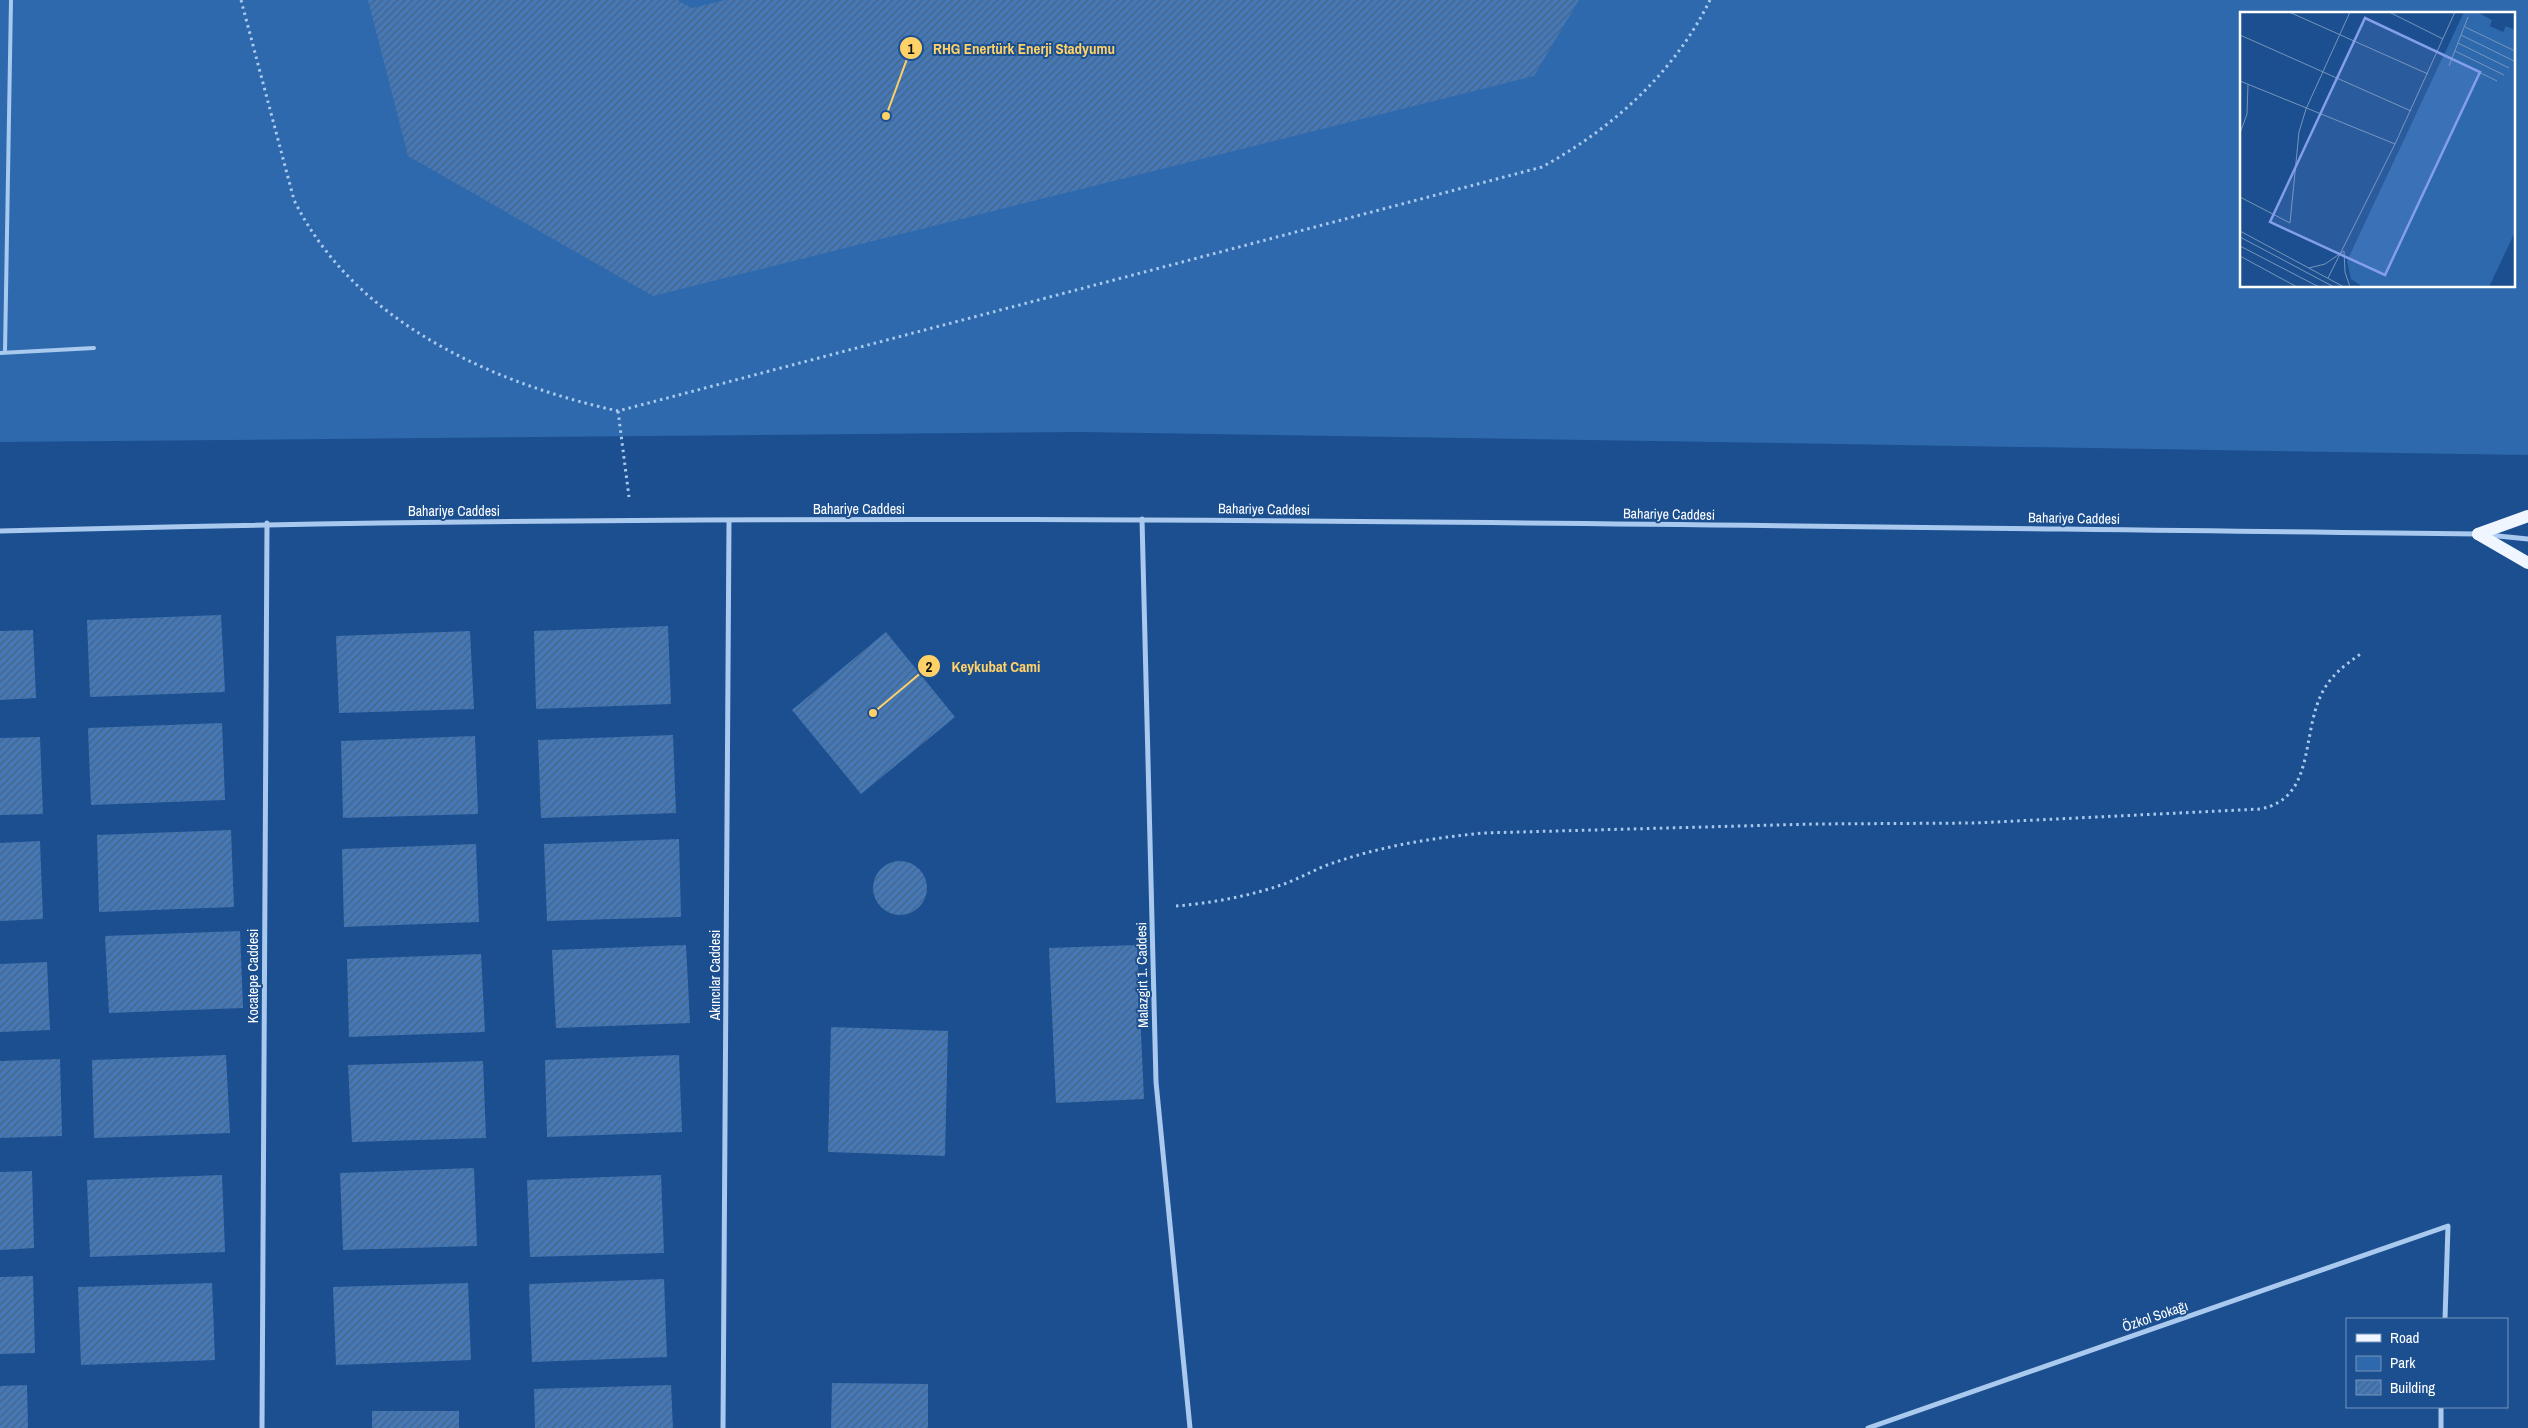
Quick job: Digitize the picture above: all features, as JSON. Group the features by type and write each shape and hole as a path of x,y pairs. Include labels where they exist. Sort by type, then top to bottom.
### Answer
{"main road":[{"path":"2478,534 2528,516"},
{"path":"2478,534 2528,563"}],"street":[{"name":"Bahariye Caddesi","path":"0,531 267,523 1142,519 2478,534 2528,539"},
{"name":"Malazgirt 1. Caddesi","path":"1142,519 1156,1082 1190,1428"},
{"name":"Akıncılar Caddesi","path":"723,1428 729,521"},
{"name":"Kocatepe Caddesi","path":"262,1428 267,523"},
{"name":"Özkol Sokağı","path":"1868,1428 2448,1226 2445,1318"},
{"path":"2440,1428 2441,1408"}],"lane":[{"path":"5,352 11,0"},
{"path":"0,352 94,348"}],"path":[{"path":"241,0 294,200 308,229 345,274 413,328 449,351 482,367 532,387 574,401 618,410 1542,167 1572,151 1625,111 1656,79 1684,43 1710,0"},
{"path":"618,410 632,521"},
{"path":"1152,908 1234,898 1284,884 1332,863 1382,848 1434,838 1483,833 1814,824 1975,822 2260,809 2273,806 2285,800 2297,785 2315,709 2325,686 2336,673 2362,652"}],"green space":[{"path":"0,0 2528,0 2528,455 1081,432 0,442"}],"building":[{"path":"368,0 677,0 692,8 725,0 1579,0 1534,76 653,296 408,156"},
{"path":"221,615 225,692 90,697 87,620"},
{"path":"668,626 671,704 536,709 534,631"},
{"path":"33,630 36,698 0,700 0,631"},
{"path":"470,631 474,709 339,713 336,636"},
{"path":"886,632 955,717 861,794 792,710"},
{"path":"222,723 225,800 91,805 88,728"},
{"path":"673,735 676,813 541,818 538,740"},
{"path":"475,736 478,814 343,818 341,741"},
{"path":"40,737 43,814 0,815 0,738"},
{"path":"231,830 234,907 99,912 97,835"},
{"path":"679,839 681,917 547,921 544,844"},
{"path":"40,841 43,919 0,921 0,843"},
{"path":"476,844 479,922 344,927 342,849"},
{"path":"895,861 905,861 915,865 923,873 927,888 923,903 915,911 905,915 895,915 885,911 877,903 873,893 873,883 877,873 885,865"},
{"path":"240,931 243,1008 109,1013 105,936"},
{"path":"686,945 690,1023 556,1028 552,950"},
{"path":"1137,945 1144,1099 1056,1103 1049,948"},
{"path":"481,954 485,1032 349,1037 347,959"},
{"path":"47,962 50,1030 0,1032 0,964"},
{"path":"831,1027 948,1031 945,1156 828,1152"},
{"path":"226,1055 230,1133 94,1138 92,1060"},
{"path":"679,1055 682,1132 547,1137 545,1060"},
{"path":"60,1059 62,1136 0,1138 0,1061"},
{"path":"483,1061 486,1138 352,1142 348,1065"},
{"path":"474,1168 477,1246 343,1250 340,1173"},
{"path":"32,1171 34,1248 0,1250 0,1172"},
{"path":"222,1175 225,1252 90,1257 87,1180"},
{"path":"661,1175 664,1253 530,1257 527,1180"},
{"path":"33,1276 35,1353 0,1354 0,1277"},
{"path":"664,1279 667,1357 532,1362 529,1284"},
{"path":"212,1283 215,1360 81,1365 78,1287"},
{"path":"468,1283 471,1360 336,1365 333,1287"},
{"path":"832,1383 928,1384 928,1428 831,1428"},
{"path":"27,1385 28,1428 0,1428 0,1386"},
{"path":"671,1385 673,1428 535,1428 534,1389"},
{"path":"372,1411 459,1411 459,1428 372,1428"}],"place":[{"name":"RHG Enertürk Enerji Stadyumu","path":"886,116"},
{"name":"Keykubat Cami","path":"873,713"}]}
